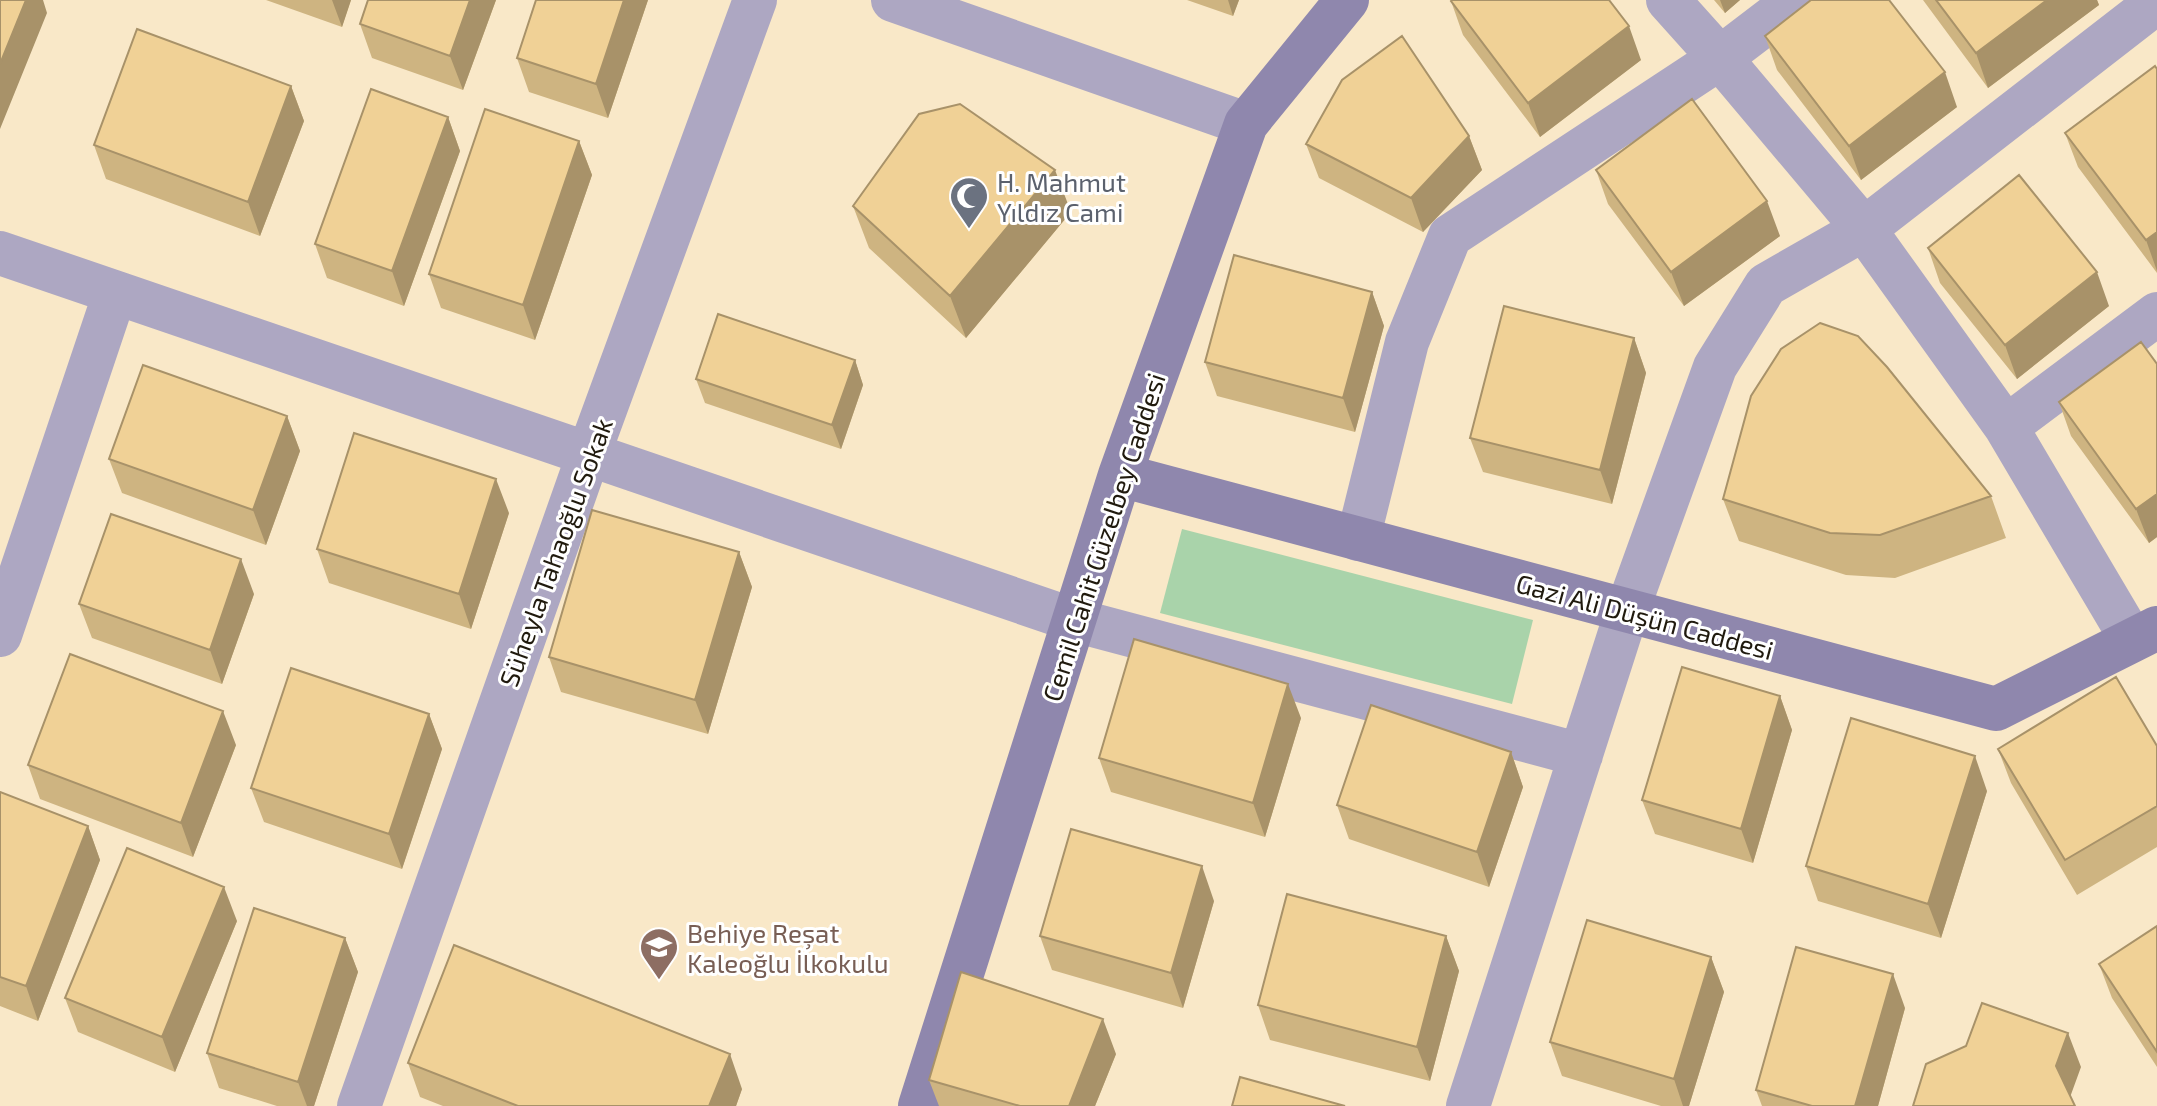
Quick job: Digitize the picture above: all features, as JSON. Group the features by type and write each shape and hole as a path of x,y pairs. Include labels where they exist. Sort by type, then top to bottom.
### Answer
{"street":[{"name":"Süheyla Tahaoğlu Sokak","path":"359,1106 588,456 755,0"},
{"path":"893,0 1246,124"},
{"name":"Cemil Cahit Güzelbey Caddesi","path":"920,1106 1120,475 1246,124 1347,0"},
{"path":"1668,0 1864,229 2006,427 2145,634"},
{"path":"1358,539 1407,342 1450,236 1720,58 1796,0"},
{"path":"1479,1103 1581,755 1627,611 1715,367 1766,285 1864,229 2157,2"},
{"path":"0,253 1074,620 1581,755"},
{"path":"0,635 115,293"},
{"path":"2006,427 2157,314"},
{"name":"Gazi Ali Düşün Caddesi","path":"1120,475 1996,709 2145,634"}],"green space":[{"path":"1182,529 1533,620 1512,704 1160,613"}],"building":[{"path":"0,0 26,0 0,64"},
{"path":"368,0 470,0 450,56 360,24"},
{"path":"536,0 624,0 596,84 517,58"},
{"path":"1452,0 1609,0 1629,26 1528,103"},
{"path":"1811,0 1889,0 1945,72 1849,146 1765,36"},
{"path":"1936,0 2047,0 1976,53"},
{"path":"137,29 291,86 248,202 94,145"},
{"path":"1402,36 1469,136 1411,198 1306,144 1342,80"},
{"path":"2155,66 2157,232 2146,240 2065,133"},
{"path":"371,89 448,117 392,271 315,244"},
{"path":"1692,99 1767,201 1671,272 1596,170"},
{"name":"H. Mahmut Yıldız Cami","path":"960,104 1055,170 950,296 853,206 919,114"},
{"path":"485,109 579,141 523,305 429,274"},
{"path":"2019,175 2097,272 2005,345 1928,248"},
{"path":"1234,255 1372,292 1343,398 1205,362"},
{"path":"1504,306 1634,338 1600,470 1470,438"},
{"path":"718,314 855,360 832,425 696,379"},
{"path":"1820,323 1858,336 1887,367 1991,496 1880,535 1830,533 1723,499 1751,396 1781,349"},
{"path":"2141,342 2157,364 2157,494 2136,509 2059,402"},
{"path":"143,365 287,416 253,510 109,459"},
{"path":"354,433 496,479 459,594 317,549"},
{"path":"592,510 739,552 695,700 549,657"},
{"path":"111,514 241,559 210,650 79,604"},
{"path":"1134,639 1288,684 1253,803 1099,758"},
{"path":"70,654 223,711 181,823 28,765"},
{"path":"1682,667 1780,696 1741,829 1642,800"},
{"path":"291,668 429,714 389,834 251,788"},
{"path":"2116,677 2157,746 2157,806 2065,860 1998,749"},
{"path":"1371,705 1511,752 1477,852 1337,805"},
{"path":"1851,718 1975,756 1928,904 1806,866"},
{"path":"0,792 88,826 26,986 0,977"},
{"path":"1071,829 1202,866 1171,973 1040,936"},
{"path":"127,848 224,887 162,1037 65,998"},
{"path":"1287,894 1446,936 1417,1047 1258,1005"},
{"path":"254,908 345,938 298,1082 207,1053"},
{"path":"1587,920 1711,957 1674,1079 1550,1042"},
{"path":"2157,926 2157,1052 2099,964"},
{"path":"454,945 730,1054 709,1106 518,1106 408,1063"},
{"path":"1796,947 1893,974 1855,1106 1812,1106 1756,1090"},
{"path":"961,972 1103,1019 1069,1106 1020,1106 929,1080"},
{"path":"1982,1003 2068,1033 2056,1066 2075,1106 1913,1106 1926,1064 1966,1046"},
{"path":"1240,1077 1345,1106 1232,1106"}],"place":[{"name":"H. Mahmut Yıldız Cami","path":"969,230"},
{"name":"Behiye Reşat Kaleoğlu İlkokulu","path":"659,981"}]}
